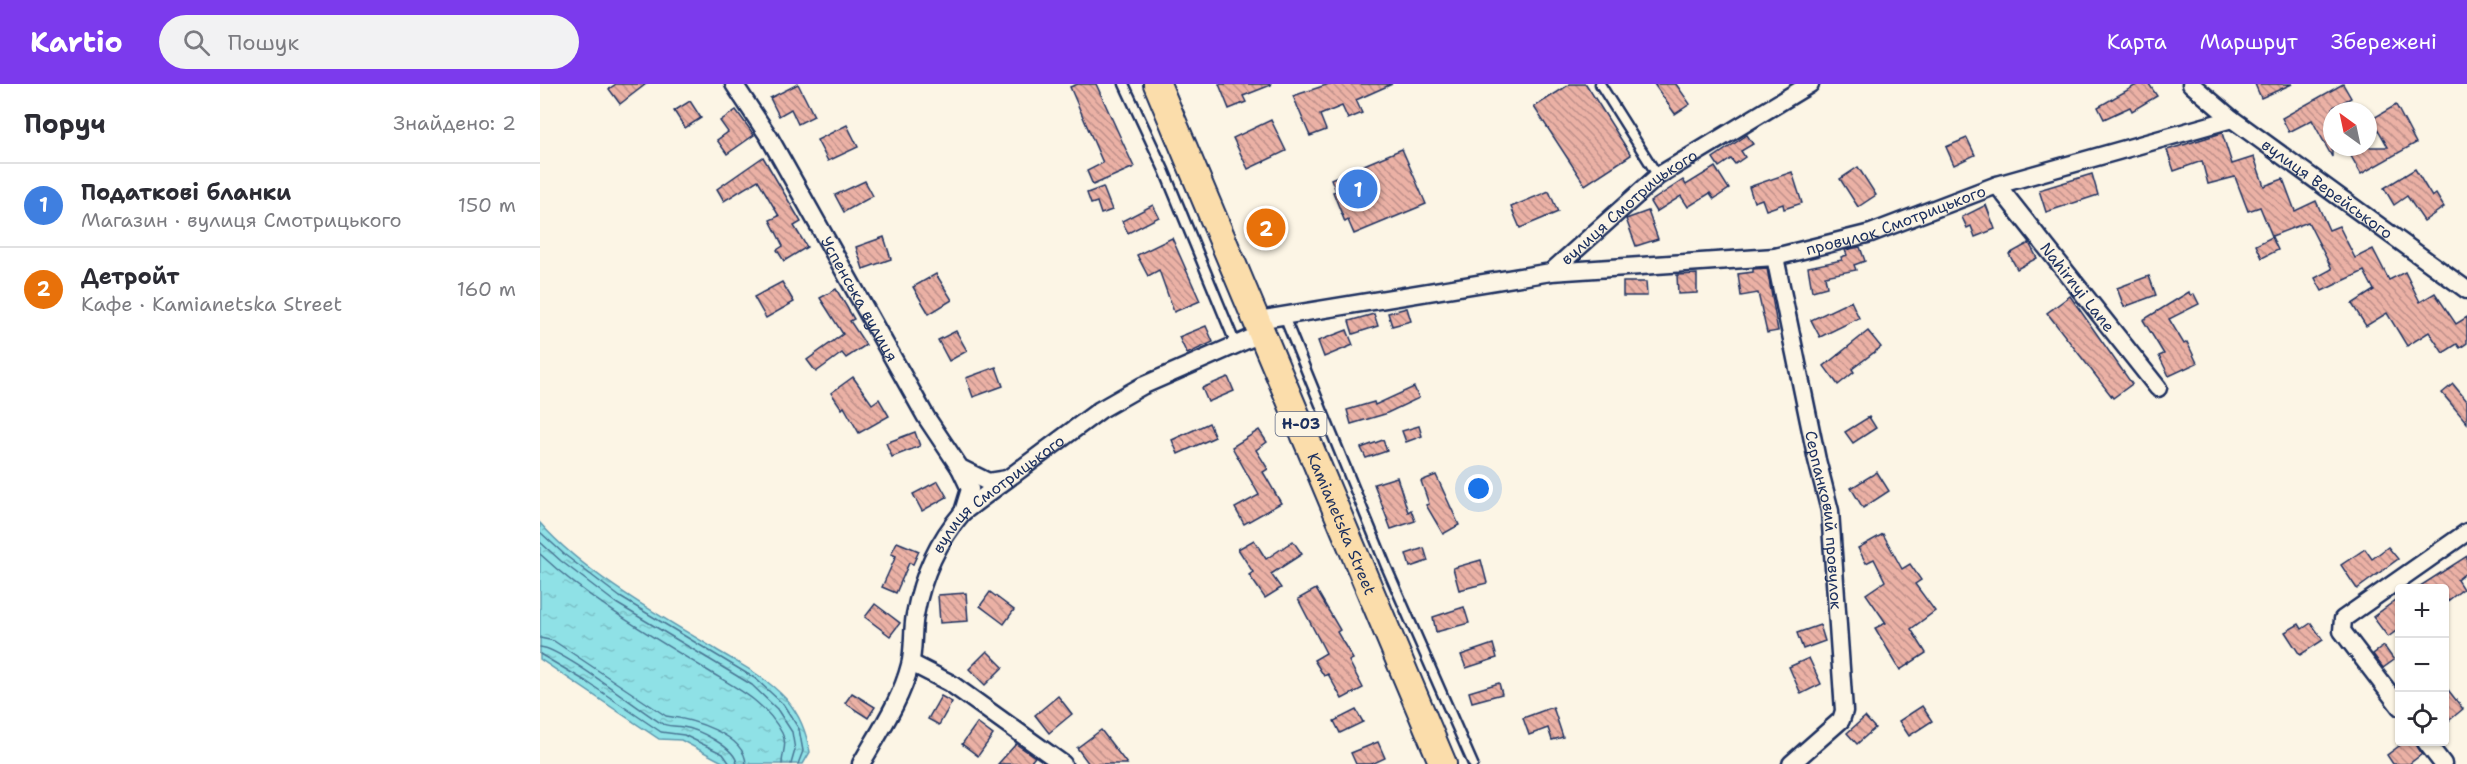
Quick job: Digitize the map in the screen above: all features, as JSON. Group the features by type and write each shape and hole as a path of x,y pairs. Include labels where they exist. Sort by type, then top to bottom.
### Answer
{"main road":[{"name":"Kamianetska Street","path":"1157,84 1443,764"}],"street":[{"name":"Успенська вулиця","path":"734,84 769,137 926,417 960,468 988,482 1008,479"},
{"name":"вулиця Смотрицького","path":"861,764 895,705 911,663 915,614 930,563 951,526 963,512 1100,410 1142,386 1236,345 1260,326 1283,314 1551,272 1658,176 1810,84"},
{"name":"вулиця Верейського","path":"2191,84 2232,119 2467,290"},
{"name":"провулок Смотрицького","path":"1551,272 1774,257 1871,233 1997,185 2232,119"},
{"name":"Nahirnyi Lane","path":"1997,185 2158,388"},
{"name":"Серпанковий провулок","path":"1774,257 1816,460 1830,511 1844,711 1841,720 1791,764"},
{"path":"960,468 970,489 963,512"},
{"path":"2395,700 2342,631 2343,619 2467,532"},
{"path":"911,663 956,686 1063,764"},
{"path":"2430,746 2443,764"}],"lane":[{"path":"1124,84 1164,170 1236,345"},
{"path":"1600,84 1658,176"},
{"path":"1283,314 1386,566 1473,764"}],"water":[{"path":"540,523 578,559 600,576 646,607 752,671 778,691 795,711 804,731 810,752 803,764 726,764 681,740 659,739 540,659"}],"building":[{"path":"616,84 646,84 620,104 609,89"},
{"path":"798,84 814,116 798,124 791,109 779,116 770,98"},
{"path":"1078,84 1096,84 1134,167 1093,185 1087,171 1103,163 1070,87"},
{"path":"1219,84 1271,85 1243,96 1246,102 1229,109"},
{"path":"1329,84 1392,84 1356,100 1362,113 1348,119 1342,106 1320,115 1326,130 1310,136 1293,96"},
{"path":"1570,84 1586,84 1631,155 1585,185 1534,107"},
{"path":"1654,84 1676,84 1690,104 1675,114"},
{"path":"2138,84 2149,84 2157,96 2132,111 2130,107 2104,119 2098,107"},
{"path":"2255,84 2292,84 2261,98"},
{"path":"2343,84 2351,98 2343,102 2323,102 2323,140 2312,120 2289,132 2282,118"},
{"path":"690,101 701,118 685,128 674,111"},
{"path":"2396,105 2416,143 2361,174 2351,156 2377,156 2377,147 2388,147 2377,128 2377,116"},
{"path":"736,110 754,135 727,154 717,140 728,132 720,121"},
{"path":"1271,120 1286,151 1248,169 1233,138"},
{"path":"847,125 858,147 828,161 817,140"},
{"path":"2222,133 2232,164 2254,157 2264,186 2283,179 2295,211 2316,201 2329,230 2339,226 2355,258 2373,249 2389,280 2405,272 2420,302 2435,293 2456,324 2467,317 2467,343 2460,348 2457,344 2443,353 2429,332 2407,346 2387,313 2366,326 2352,304 2374,290 2364,271 2322,291 2315,278 2332,269 2308,222 2272,236 2260,207 2248,211 2235,177 2208,184 2202,161 2174,171 2167,150"},
{"path":"1747,135 1753,144 1741,151 1745,157 1735,164 1731,159 1719,167 1713,158"},
{"path":"1967,138 1975,155 1954,165 1946,147"},
{"path":"1402,149 1426,204 1354,234 1348,220 1345,222 1333,192 1336,191 1331,179"},
{"path":"763,157 801,222 794,226 807,247 784,261 777,250 783,246 770,220 779,216 758,180 724,201 717,189"},
{"path":"1715,167 1729,189 1714,199 1710,193 1688,207 1681,196 1656,212 1650,202 1683,180 1686,185"},
{"path":"1858,167 1876,195 1858,207 1840,179"},
{"path":"2415,169 2432,197 2436,194 2444,207 2424,221 2407,196 2394,205 2384,188"},
{"path":"1792,172 1802,203 1784,209 1783,204 1766,210 1762,199 1754,202 1749,187"},
{"path":"2092,174 2098,195 2046,212 2039,190"},
{"path":"865,181 873,196 844,212 835,195"},
{"path":"1103,187 1112,210 1101,214 1097,202 1091,204 1087,193"},
{"path":"1549,191 1558,212 1520,228 1511,207"},
{"path":"1153,205 1159,217 1128,233 1122,221"},
{"path":"1986,205 1995,229 1975,237 1971,226 1967,228 1962,217"},
{"path":"1648,211 1658,239 1636,246 1626,219"},
{"path":"1269,216 1276,233 1263,239 1255,222"},
{"path":"884,237 891,259 863,269 856,247"},
{"path":"2272,237 2278,250 2262,258 2256,245"},
{"path":"1172,238 1200,301 1174,312 1159,270 1148,276 1137,255"},
{"path":"2029,243 2037,258 2017,269 2009,254"},
{"path":"1860,247 1865,261 1854,265 1856,270 1825,276 1827,287 1812,291 1808,267 1842,260 1841,257 1847,255 1845,250"},
{"path":"1767,268 1778,331 1767,333 1758,293 1741,296 1738,274 1753,272 1753,269"},
{"path":"936,274 952,300 929,314 913,287"},
{"path":"1697,274 1697,293 1678,294 1677,275"},
{"path":"2149,276 2156,295 2124,307 2117,288"},
{"path":"782,282 794,302 766,318 754,297"},
{"path":"1623,282 1646,282 1647,296 1623,296"},
{"path":"836,289 854,319 850,321 866,345 846,358 842,353 816,372 807,360 843,334 820,298"},
{"path":"2189,292 2190,295 2194,294 2199,304 2169,319 2184,344 2187,342 2197,363 2169,376 2159,356 2164,354 2143,320"},
{"path":"2070,296 2132,384 2113,398 2047,313"},
{"path":"1851,301 1859,318 1820,337 1811,320"},
{"path":"1407,308 1411,321 1392,326 1388,313"},
{"path":"1374,314 1378,326 1353,334 1349,321"},
{"path":"1206,326 1213,342 1187,354 1179,337"},
{"path":"1347,330 1353,345 1324,357 1318,341"},
{"path":"956,331 967,351 949,361 938,340"},
{"path":"1868,331 1881,347 1852,369 1854,372 1838,385 1824,366"},
{"path":"996,367 1003,386 973,397 966,378"},
{"path":"853,377 872,404 879,399 889,416 859,433 844,407 842,409 831,393"},
{"path":"1228,377 1234,391 1208,402 1202,388"},
{"path":"2453,384 2467,401 2467,423 2442,393"},
{"path":"1414,387 1419,398 1385,414 1351,424 1347,410 1374,402 1375,405"},
{"path":"1869,417 1876,428 1853,443 1845,432"},
{"path":"1209,423 1215,437 1178,454 1172,440"},
{"path":"1419,426 1422,436 1406,442 1402,431"},
{"path":"1259,430 1267,442 1256,450 1268,469 1263,472 1281,503 1244,524 1235,508 1259,495 1232,447"},
{"path":"915,432 920,446 892,457 886,443"},
{"path":"1383,440 1387,451 1366,458 1361,448"},
{"path":"1877,472 1889,491 1863,508 1851,488"},
{"path":"1436,475 1459,525 1443,534 1426,505 1429,504 1421,481"},
{"path":"1397,477 1408,512 1411,510 1415,521 1391,529 1374,484"},
{"path":"938,481 947,497 922,511 913,494"},
{"path":"1883,534 1902,569 1910,564 1921,580 1915,584 1935,611 1911,629 1926,653 1900,670 1875,628 1886,623 1866,594 1885,581 1874,559 1866,563 1858,548"},
{"path":"1254,540 1266,559 1293,541 1302,554 1271,574 1281,588 1265,598 1249,575 1253,572 1238,549"},
{"path":"897,542 919,551 913,564 909,563 896,593 882,587 896,556 891,554"},
{"path":"2388,547 2398,559 2357,589 2341,565 2365,549 2372,559"},
{"path":"1424,548 1428,561 1410,567 1406,554"},
{"path":"2467,556 2467,572 2457,580 2463,589 2449,600 2449,584 2423,584"},
{"path":"1481,560 1487,583 1459,590 1453,568"},
{"path":"1316,589 1340,630 1337,632 1353,659 1349,661 1363,688 1342,699 1328,674 1324,676 1314,660 1326,653 1298,599"},
{"path":"990,592 1014,610 1004,624 980,606"},
{"path":"966,593 968,621 940,623 938,595"},
{"path":"2395,601 2395,632 2388,637 2373,617"},
{"path":"875,604 900,623 890,636 865,617"},
{"path":"1464,607 1469,623 1436,632 1433,617"},
{"path":"2311,623 2323,640 2300,655 2285,632 2299,624 2302,629"},
{"path":"1820,625 1825,641 1803,649 1797,633"},
{"path":"1493,644 1497,658 1466,668 1461,655"},
{"path":"2384,646 2394,660 2383,668 2373,654"},
{"path":"987,651 1003,667 985,685 969,669"},
{"path":"1809,658 1821,684 1801,694 1789,667"},
{"path":"1499,683 1502,694 1472,702 1469,692"},
{"path":"2449,691 2463,709 2449,721"},
{"path":"852,693 875,707 868,718 845,703"},
{"path":"941,696 952,702 939,725 928,719"},
{"path":"1058,696 1072,714 1049,733 1035,715"},
{"path":"1922,706 1932,721 1909,736 1899,721"},
{"path":"1553,707 1563,737 1552,740 1548,728 1529,735 1523,718"},
{"path":"1356,710 1363,722 1340,733 1334,721"},
{"path":"1865,717 1875,728 1857,744 1847,733"},
{"path":"977,723 993,735 978,756 962,744"},
{"path":"1101,730 1127,764 1089,764 1077,748"},
{"path":"1378,742 1385,758 1372,764 1356,764 1351,753"},
{"path":"1016,744 1035,757 1029,764 998,764"},
{"path":"2399,746 2417,746 2422,754 2409,764 2393,764 2387,755"}],"place":[{"name":"Податкові бланки","path":"1358,189"},
{"name":"Детройт","path":"1266,228"}]}
